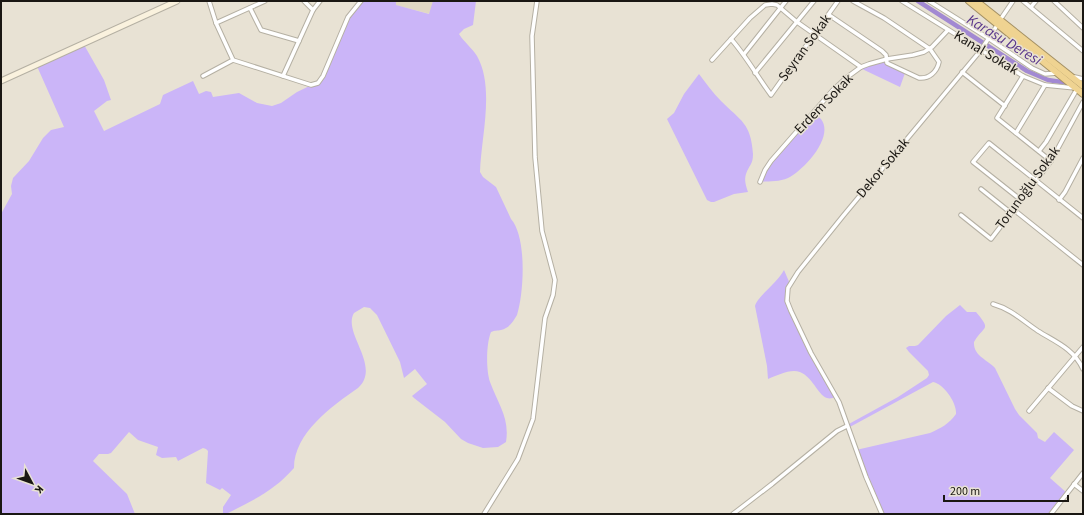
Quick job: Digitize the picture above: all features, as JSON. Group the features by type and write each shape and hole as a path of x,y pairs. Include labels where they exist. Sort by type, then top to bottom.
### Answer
{"highway":[{"path":"969,1 1072,77 1083,94"},
{"path":"976,1 1057,73 1079,87"}],"street":[{"path":"1,81 177,1"},
{"path":"209,1 216,23 234,60"},
{"path":"216,23 265,1"},
{"path":"304,1 313,10"},
{"path":"283,76 313,10 320,1"},
{"path":"203,76 234,60 311,85 318,83 323,76 348,18 361,1"},
{"path":"484,514 518,459 533,419 545,318 555,280 547,254 540,220 535,157 532,36 536,1"},
{"path":"744,54 786,1"},
{"path":"731,39 744,54 755,73 814,1"},
{"name":"Seyran Sokak","path":"755,73 771,95 838,1"},
{"path":"829,15 882,51 886,55 887,63 915,77 925,78 930,76 938,65 938,60 930,49 884,18 853,1"},
{"name":"Kanal Sokak","path":"902,1 1024,76 1045,84 1079,87"},
{"path":"929,1 1036,70 1048,74 1057,73"},
{"name":"Dekor Sokak","path":"847,426 839,402 811,353 791,311 787,301 788,288 798,272 843,216 981,50 1013,1"},
{"path":"1023,1 1082,49"},
{"path":"1031,7 1036,1"},
{"path":"1054,1 1083,28"},
{"path":"712,60 750,18 765,5 772,4 780,8 797,22 861,67"},
{"path":"250,8 261,30 299,41"},
{"name":"Erdem Sokak","path":"760,182 767,167 833,90 846,78 861,67 887,59 920,54 930,49 948,30"},
{"path":"962,72 1005,106"},
{"path":"1024,76 998,118 1051,160"},
{"path":"1072,77 1083,79"},
{"path":"1016,133 1045,84"},
{"path":"1039,151 1079,87"},
{"name":"Torunoğlu Sokak","path":"961,215 991,239 1051,160 1083,102"},
{"path":"1021,200 973,162 988,143 1083,218"},
{"path":"1059,200 1065,192 1083,158"},
{"path":"981,189 1083,264"},
{"path":"992,304 1001,306 1013,312 1038,331 1059,343 1075,356 1083,369"},
{"path":"1028,411 1083,347"},
{"path":"1048,388 1072,406 1083,411"},
{"path":"733,514 837,431 847,426 871,492 882,514"},
{"path":"1051,514 1083,473"},
{"path":"1074,484 1083,491"}],"shaded area":[{"path":"361,1 396,1 396,5 429,14 433,1 476,1 473,25 464,29 459,34 477,56 485,83 486,113 480,172 483,177 496,187 516,227 520,238 522,251 523,266 521,293 517,315 506,328 491,332 487,350 487,364 490,382 505,418 507,433 506,442 498,447 483,448 468,443 461,439 445,422 414,398 412,396 427,384 415,369 404,378 400,362 377,315 370,308 364,307 354,313 352,321 353,330 364,360 366,370 364,379 358,388 326,412 307,432 300,443 294,468 279,483 254,500 226,514 223,514 223,507 231,495 222,488 220,490 206,483 208,451 206,449 203,448 178,461 176,457 162,458 156,455 158,447 138,440 129,432 111,453 99,454 93,461 127,494 135,514 1,514 1,214 12,194 11,186 13,178 29,161 43,138 51,130 64,127 36,64 83,43 104,80 111,100 107,101 94,111 104,131 160,104 163,95 193,81 199,94 206,91 211,92 213,97 239,93 257,103 272,106 281,103 297,92 320,81 348,17"},
{"path":"396,1 462,1 458,21 395,5"},
{"path":"887,59 887,63 905,73 900,87 860,68"},
{"path":"699,74 718,98 744,123 750,135 752,144 753,154 751,165 745,178 748,192 734,194 714,202 707,200 667,119 674,113 684,94"},
{"path":"814,113 821,119 824,126 824,135 821,144 809,161 788,178 778,181 760,182 767,167"},
{"path":"784,270 790,284 787,295 791,311 836,397 827,398 823,396 809,379 800,372 788,372 768,379 767,366 755,306"},
{"path":"960,305 967,312 976,312 984,322 985,328 974,342 974,347 978,354 995,368 1019,415 1037,433 1038,438 1045,442 1054,432 1074,450 1050,478 1067,493 1051,514 882,514 856,450 930,433 951,420 956,414 956,410 952,400 945,390 937,383 933,382 848,428 847,425 898,397 927,378 929,375 928,371 906,348 909,346 918,345 946,316"}],"waterway":[{"name":"Karasu Deresi","path":"918,1 1027,71 1048,80 1068,83"}]}
